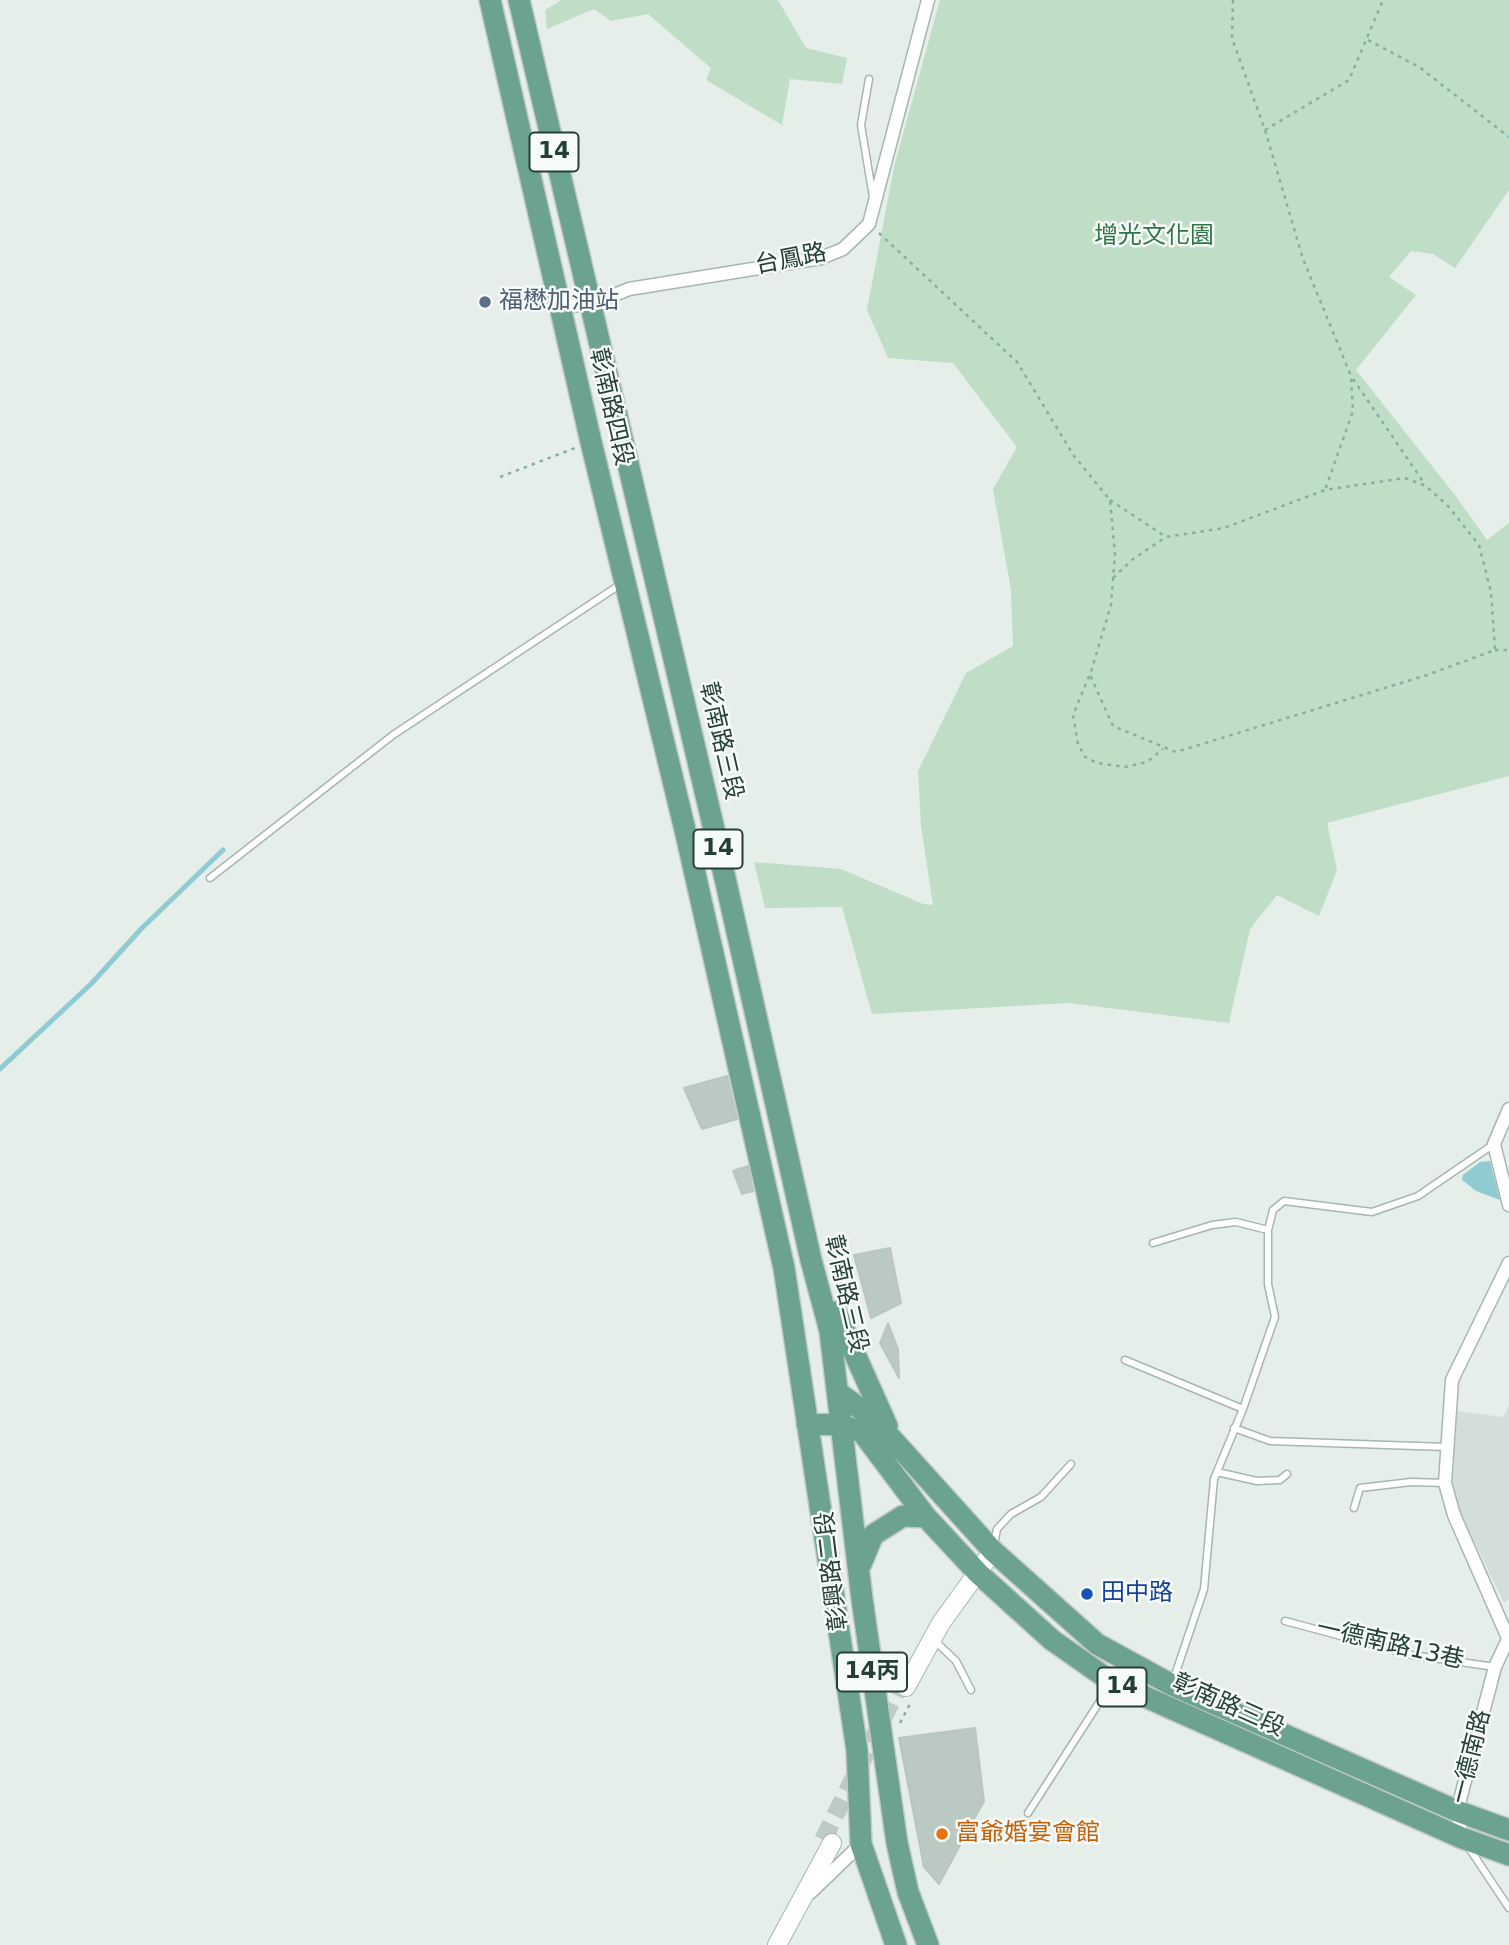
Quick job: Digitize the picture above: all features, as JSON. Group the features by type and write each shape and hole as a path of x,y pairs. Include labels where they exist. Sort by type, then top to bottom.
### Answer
{"main road":[{"name":"彰南路四段","path":"490,0 625,581"},
{"name":"14","path":"519,0 590,305"},
{"name":"彰南路三段","path":"590,305 713,825 811,1260 830,1331 839,1394 873,1418 993,1551 1097,1644 1172,1685 1457,1811 1478,1816 1509,1830"},
{"name":"14","path":"625,581 784,1268 807,1424"},
{"path":"811,1260 864,1380 896,1444"},
{"path":"807,1424 839,1394"},
{"name":"彰興路二段","path":"839,1394 897,1843 908,1892 928,1945"},
{"path":"807,1424 841,1424"},
{"name":"彰興路二段","path":"807,1424 857,1750 862,1844 896,1945"},
{"name":"彰南路三段","path":"841,1424 862,1432 926,1517 978,1573 1052,1640 1112,1682 1462,1838 1509,1855"},
{"path":"860,1566 873,1535 903,1516 926,1517"}],"street":[{"path":"869,224 928,0"},
{"name":"台鳳路","path":"560,306 590,305 629,289 821,258 843,249 869,224"},
{"path":"1509,1109 1494,1144 1509,1205"},
{"path":"1509,1263 1452,1380 1445,1483 1454,1515 1509,1638"},
{"path":"903,1685 993,1551"},
{"name":"一德南路","path":"1462,1838 1457,1811 1495,1667 1509,1638"},
{"path":"777,1945 827,1842"},
{"path":"798,1906 862,1844"}],"lane":[{"path":"869,79 861,125 874,204"},
{"path":"210,878 393,735 625,581"},
{"path":"1172,1685 1204,1589 1217,1472 1243,1409 1275,1317 1268,1284 1268,1230 1273,1210 1284,1201 1371,1212 1418,1196 1494,1144"},
{"path":"1153,1243 1202,1227 1236,1222 1268,1230"},
{"path":"1125,1360 1243,1409"},
{"path":"1234,1428 1269,1441 1446,1447"},
{"path":"993,1551 997,1529 1011,1514 1041,1497 1071,1464"},
{"path":"1217,1472 1257,1481 1280,1480 1287,1474"},
{"path":"1353,1508 1360,1488 1411,1482 1445,1483"},
{"name":"一德南路13巷","path":"1285,1621 1412,1655 1495,1667"},
{"path":"933,1637 956,1661 971,1690"},
{"path":"1028,1813 1112,1682"},
{"path":"1462,1838 1509,1908"}],"path":[{"path":"1233,0 1232,38 1265,130 1303,259 1351,376 1426,485 1448,506 1479,545 1491,592 1495,650"},
{"path":"1265,130 1349,80 1383,0"},
{"path":"1368,40 1419,67 1509,137"},
{"path":"869,224 1017,362 1074,456 1110,500 1166,537"},
{"path":"1325,490 1353,411 1351,376"},
{"path":"500,477 591,442"},
{"path":"1113,578 1133,559 1166,537 1224,528 1325,490 1405,478 1426,485"},
{"path":"1110,500 1115,554 1111,606 1090,675 1073,715 1073,727 1085,757 1097,763 1125,768 1147,762 1163,749"},
{"path":"1090,675 1113,726 1163,749 1176,752 1427,675 1495,650 1509,650"}],"shaded area":[{"path":"1509,1406 1509,1599 1504,1603 1452,1495 1457,1411 1503,1417"}],"green space":[{"path":"562,0 778,0 806,48 847,58 842,84 790,79 782,125 706,80 711,68 648,14 611,21 594,9 547,29 545,10"},
{"name":"增光文化園","path":"940,0 1509,0 1509,190 1455,268 1433,254 1411,251 1389,277 1416,295 1356,370 1455,495 1487,540 1509,523 1509,776 1327,823 1337,870 1319,916 1277,895 1250,929 1229,1023 1069,1003 872,1014 842,907 765,908 754,862 841,869 923,904 933,905 921,826 918,771 966,673 1013,646 1011,590 993,489 1017,447 953,363 888,358 867,310 894,167"}],"water":[{"path":"1490,1161 1500,1200 1476,1191 1462,1180 1463,1175 1480,1162"}],"building":[{"path":"727,1076 737,1119 702,1129 684,1088"},
{"path":"748,1166 753,1191 742,1194 733,1171"},
{"path":"890,1248 901,1303 871,1318 854,1255"},
{"path":"888,1323 898,1349 899,1378 880,1343"},
{"name":"富爺婚宴會館","path":"975,1728 984,1801 939,1884 924,1867 899,1738"}],"waterway":[{"path":"0,1069 91,984 141,929 223,850"}],"tunnel":[{"path":"823,1840 900,1684"}],"place":[{"name":"福懋加油站","path":"485,302"},
{"name":"田中路","path":"1087,1594"},
{"name":"富爺婚宴會館","path":"942,1834"}]}
